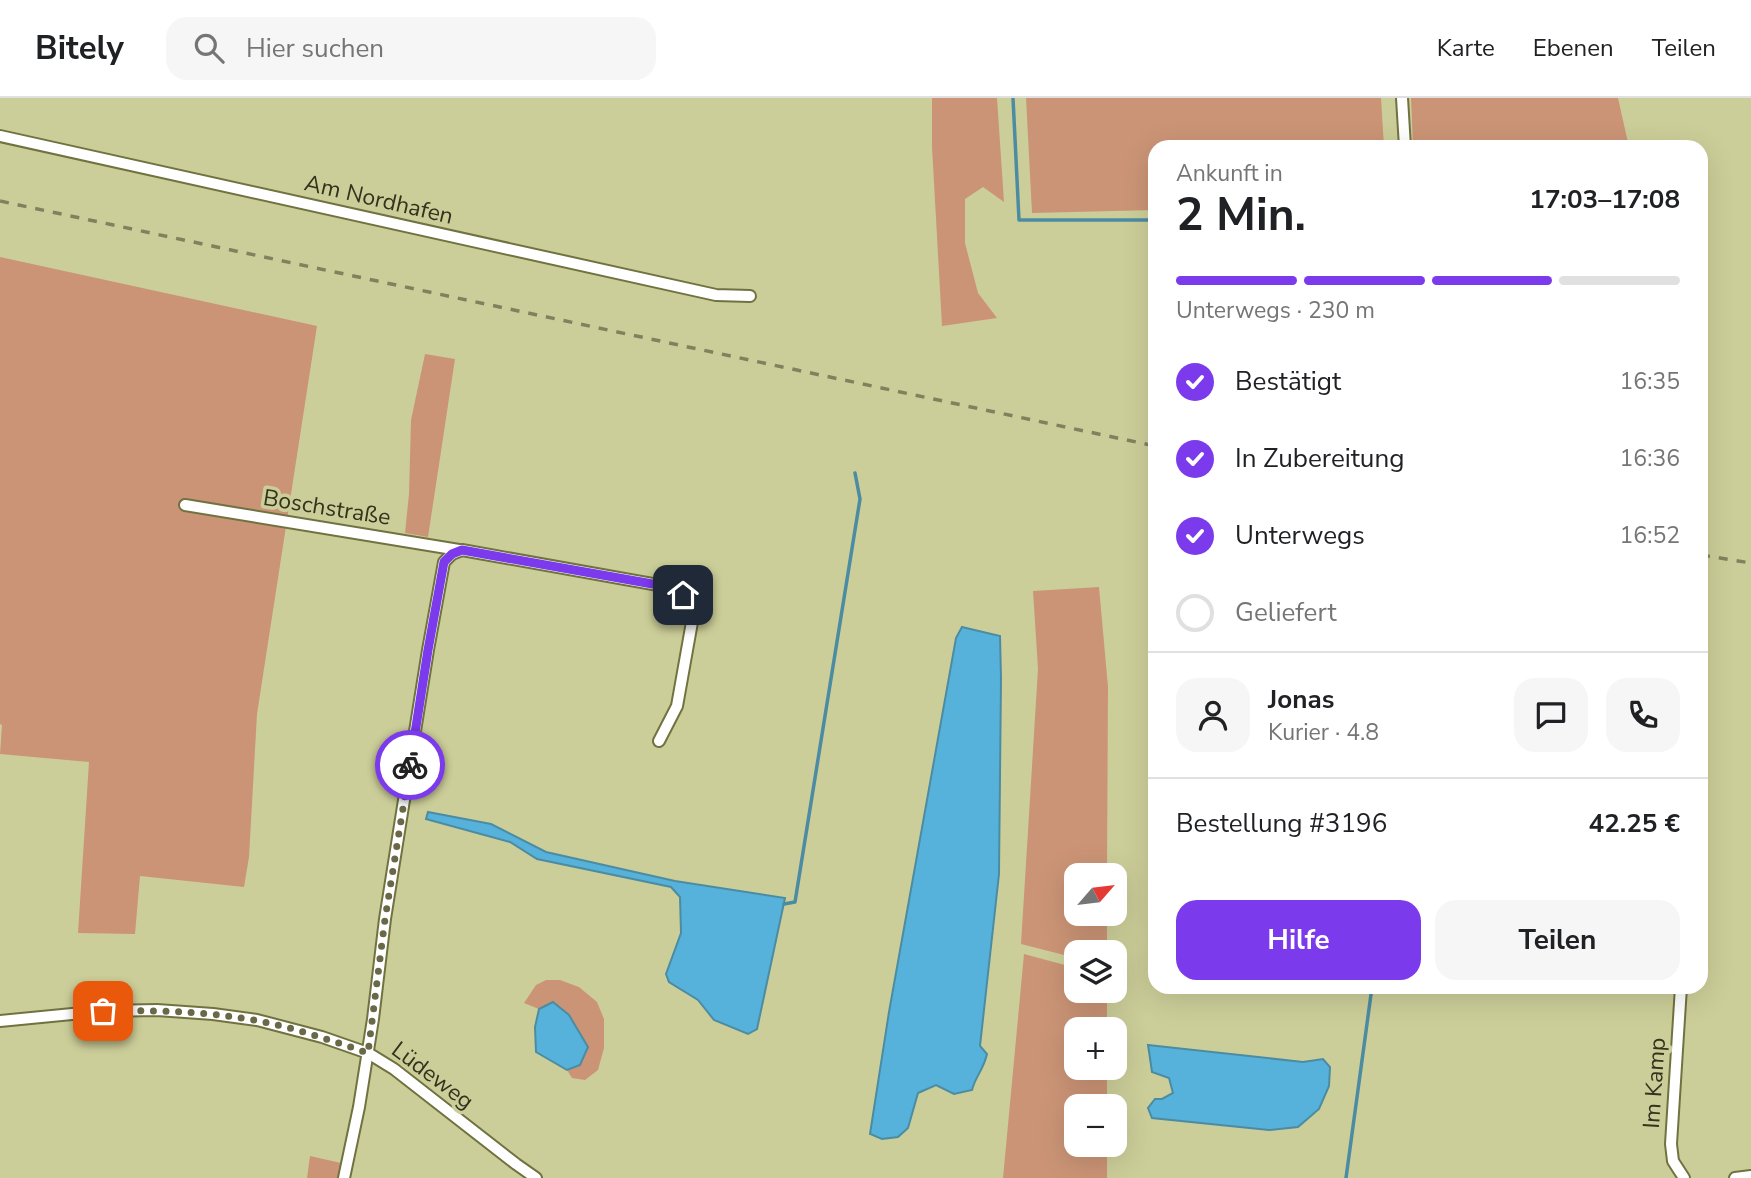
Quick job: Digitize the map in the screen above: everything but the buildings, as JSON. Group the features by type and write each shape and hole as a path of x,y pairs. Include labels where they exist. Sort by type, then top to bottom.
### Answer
{"street":[{"path":"1402,98 1405,140"},
{"name":"Am Nordhafen","path":"0,136 716,295 750,296"},
{"name":"Boschstraße","path":"185,505 675,588 683,595 691,609 692,622 677,706 659,741"},
{"path":"344,1178 368,1053 385,919 444,562 452,554 462,550"},
{"name":"Im Kamp","path":"1681,994 1671,1144 1674,1161 1684,1178"},
{"name":"Lüdeweg","path":"0,1021 103,1011 157,1010 213,1014 322,1037 368,1053 394,1069 536,1178"},
{"path":"1735,1178 1751,1176"}],"shaded area":[{"path":"932,98 997,98 1004,202 983,187 965,199 965,243 978,293 997,318 942,326 932,147"},
{"path":"1026,98 1381,98 1384,140 1148,140 1148,210 1032,213"},
{"path":"1411,98 1618,98 1627,140 1413,140"},
{"path":"0,257 317,326 257,714 249,857 244,887 140,876 135,934 78,933 89,762 0,754"},
{"path":"425,354 455,359 428,537 405,533 411,420"},
{"path":"1099,587 1108,687 1107,863 1064,863 1064,926 1107,926 1107,940 1064,940 1064,955 1021,944 1038,669 1033,591"},
{"path":"1024,954 1064,965 1064,1003 1107,1003 1107,1017 1064,1017 1064,1080 1107,1080 1107,1094 1064,1094 1064,1157 1107,1157 1107,1178 1003,1178"},
{"path":"546,980 560,980 579,987 597,1002 604,1019 604,1048 598,1070 585,1080 572,1078 567,1070 580,1065 553,1002 539,1009 524,1003 536,985"},
{"path":"310,1156 341,1163 339,1178 307,1178"}],"water":[{"path":"962,627 1000,636 999,874 980,1046 987,1054 972,1090 954,1094 936,1085 918,1093 908,1128 898,1137 882,1139 870,1134 889,1012 956,638"},
{"path":"428,812 491,824 546,852 675,881 785,898 757,1029 748,1034 714,1020 698,1000 669,982 666,974 681,933 680,897 671,887 537,859 510,842 426,819"},
{"path":"553,1002 569,1015 588,1047 580,1065 567,1070 536,1052 535,1027 539,1009"},
{"path":"1148,1045 1303,1062 1323,1059 1330,1067 1329,1086 1319,1109 1298,1127 1269,1130 1152,1118 1148,1108 1155,1099 1162,1099 1173,1093 1169,1078 1152,1072"}],"waterway":[{"path":"1013,98 1019,220 1148,220"},
{"path":"784,904 795,902 860,499 855,473"},
{"path":"1346,1178 1371,994"}],"railway":[{"path":"0,201 1148,445"},
{"path":"1708,556 1751,563"}],"way so far":[{"path":"103,1011 157,1010 257,1020 322,1037 368,1053 385,919 410,765"}],"route":[{"path":"410,765 444,562 452,554 462,550 675,588 683,595"}]}
